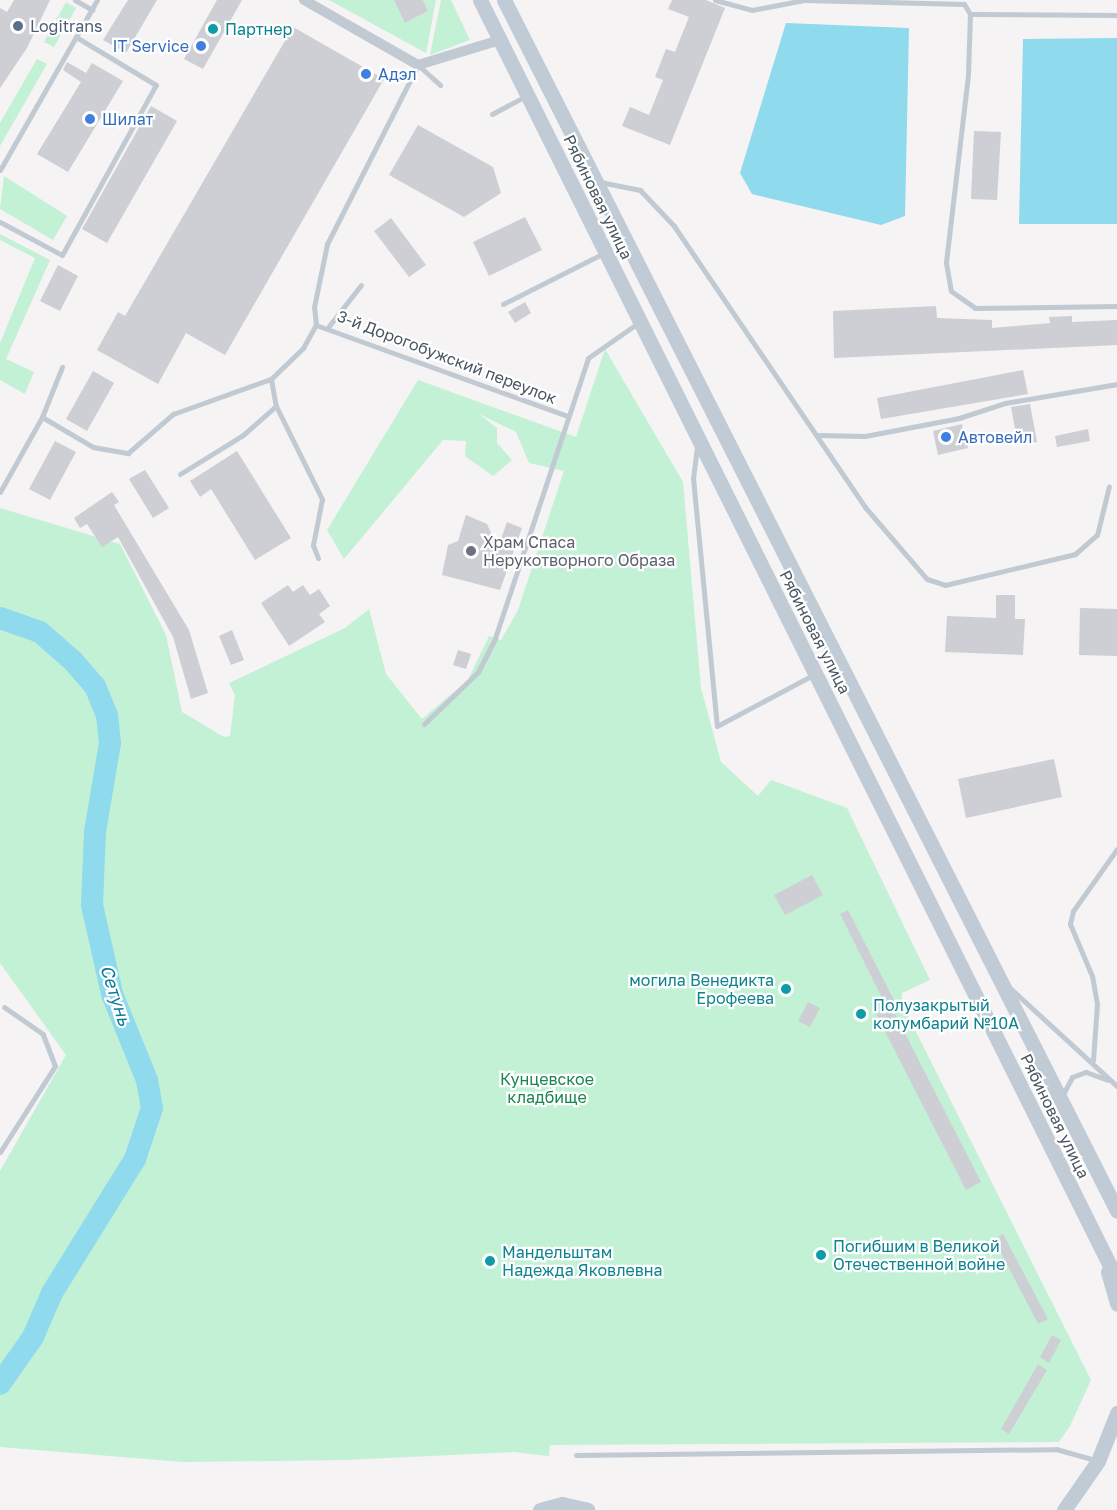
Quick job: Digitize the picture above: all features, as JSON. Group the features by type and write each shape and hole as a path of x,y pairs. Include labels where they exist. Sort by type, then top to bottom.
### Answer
{"main road":[{"name":"Рябиновая улица","path":"480,0 1117,1280"},
{"name":"Рябиновая улица","path":"504,0 1117,1211"},
{"path":"1103,1252 1117,1304"},
{"path":"1064,1510 1098,1461 1117,1413"},
{"path":"540,1510 567,1507 587,1510"}],"street":[{"path":"304,0 418,65 500,39"}],"lane":[{"path":"75,0 92,10"},
{"path":"0,170 98,0"},
{"path":"715,0 752,10 804,0 964,4 970,14 946,263 951,291 975,308 1117,306"},
{"path":"970,14 1117,15"},
{"path":"0,222 62,255 156,85 76,37"},
{"path":"42,417 93,447 128,453 173,414 271,379 303,348 316,325 314,307 327,244 418,65 440,85"},
{"path":"492,114 527,95"},
{"path":"595,181 640,190 674,226 817,435 899,548 927,579 945,585 1075,554 1097,535 1109,486"},
{"path":"503,304 605,252"},
{"path":"329,326 361,285"},
{"path":"424,724 478,672 488,653 588,358 640,322"},
{"name":"3-й Дорогобужский переулок","path":"316,325 329,326 568,416"},
{"path":"0,492 42,417 62,367"},
{"path":"271,379 276,406 322,499 313,545 318,558"},
{"path":"817,435 865,436 959,418 1005,403 1117,384"},
{"path":"180,474 243,435 276,406"},
{"path":"698,438 693,478 717,726 816,673"},
{"path":"1093,1060 1097,1004 1092,976 1070,924 1073,911 1117,849"},
{"path":"1000,980 1093,1060 1117,1086"},
{"path":"0,1152 55,1066 43,1034 4,1008"},
{"path":"1061,1099 1072,1077 1086,1072 1110,1080"},
{"path":"576,1455 1056,1449 1098,1461"}],"green space":[{"path":"329,0 397,0 405,23 428,11 423,0 436,0 426,53"},
{"path":"441,0 451,0 470,40 430,55"},
{"path":"66,2 76,8 54,47 44,42"},
{"path":"37,59 47,64 0,146 0,123"},
{"path":"4,176 67,216 53,240 0,209"},
{"path":"0,234 50,260 6,359 34,372 25,394 0,380 0,343 35,258 0,240"},
{"name":"Кунцевское кладбище","path":"605,349 683,482 701,688 721,762 758,796 771,780 847,808 930,980 902,993 902,1004 1091,1380 1070,1426 1059,1442 550,1445 549,1456 514,1452 346,1460 183,1462 0,1447 0,1171 66,1055 0,963 0,508 120,544 166,635 182,712 224,737 230,736 235,695 229,683 345,628 369,609 386,674 422,719 468,680 489,636 501,640 518,610 564,471 529,463 516,432 479,414 497,428 497,443 512,460 493,476 465,456 466,441 443,440 344,559 327,530 418,380 576,437"}],"water":[{"path":"786,23 909,28 905,216 881,225 752,194 740,173"},
{"path":"1117,38 1117,224 1019,224 1023,39"}],"building":[{"path":"14,0 50,0 27,48 0,88 0,8 7,12"},
{"path":"128,0 157,0 126,53 103,40"},
{"name":"Партнер","path":"217,0 242,0 203,69 184,59"},
{"path":"394,0 423,0 428,11 405,23"},
{"path":"672,0 706,0 725,8 670,145 622,126 630,107 649,115 663,80 655,77 666,49 675,52 689,17 668,9"},
{"path":"293,27 384,79 225,355 186,333 158,384 97,350 118,312 125,316"},
{"path":"67,62 86,73 92,63 123,81 68,172 37,154 81,82 63,70"},
{"path":"151,106 177,121 107,243 82,229"},
{"path":"418,125 493,167 501,193 464,217 389,175"},
{"path":"974,131 1001,132 997,200 971,199"},
{"path":"525,217 542,250 489,276 473,242"},
{"path":"391,218 426,265 409,277 374,231"},
{"path":"58,265 78,276 60,311 40,301"},
{"path":"525,302 531,313 515,323 508,312"},
{"path":"936,306 937,318 992,320 992,328 1050,323 1049,317 1072,316 1072,322 1117,320 1117,345 834,358 833,311"},
{"path":"1023,370 1028,394 881,419 877,398"},
{"path":"93,371 114,383 87,431 66,419"},
{"path":"1030,404 1037,442 1018,445 1011,407"},
{"path":"962,424 968,448 938,455 933,431"},
{"path":"1088,429 1090,441 1057,447 1055,436"},
{"path":"55,441 76,452 50,500 29,489"},
{"path":"237,451 291,538 255,560 211,489 200,497 190,481"},
{"path":"145,470 169,508 153,518 129,479"},
{"path":"112,492 119,502 114,505 189,630 208,693 191,699 173,637 118,537 102,547 87,524 80,528 74,518"},
{"path":"466,515 487,524 498,548 507,522 522,528 500,590 442,575 448,545 458,541"},
{"path":"288,585 293,592 303,585 310,595 319,589 330,606 319,614 325,622 289,646 261,603"},
{"path":"996,595 1015,595 1015,619 1025,619 1023,655 945,652 947,616 996,618"},
{"path":"1080,608 1117,609 1117,656 1079,655"},
{"path":"232,630 244,660 231,665 219,636"},
{"path":"458,650 471,654 466,669 453,665"},
{"path":"1054,759 1062,797 966,818 958,779"},
{"path":"812,875 823,895 785,915 774,895"},
{"path":"848,910 895,1002 890,1004 981,1182 966,1190 871,1004 882,998 840,914"},
{"path":"808,1002 820,1008 810,1027 798,1021"},
{"path":"1003,1234 1048,1319 1038,1324 994,1239"},
{"path":"1052,1335 1061,1340 1049,1363 1040,1357"},
{"path":"1038,1364 1047,1370 1009,1434 1001,1429"}],"waterway":[{"name":"Сетунь","path":"0,618 40,632 73,661 95,686 107,715 110,743 95,832 92,905 112,994 147,1080 152,1108 135,1159 52,1293 33,1337 0,1384"}],"place":[{"name":"Logitrans","path":"18,26"},
{"name":"Партнер","path":"213,29"},
{"name":"IT Service","path":"201,46"},
{"name":"Адэл","path":"366,74"},
{"name":"Шилат","path":"90,119"},
{"name":"Автовейл","path":"946,437"},
{"name":"Храм Спаса Нерукотворного Образа","path":"471,551"},
{"name":"могила Венедикта Ерофеева","path":"786,989"},
{"name":"Полузакрытый колумбарий №10А","path":"861,1014"},
{"name":"Погибшим в Великой Отечественной войне","path":"821,1255"},
{"name":"Мандельштам Надежда Яковлевна","path":"490,1261"}]}
